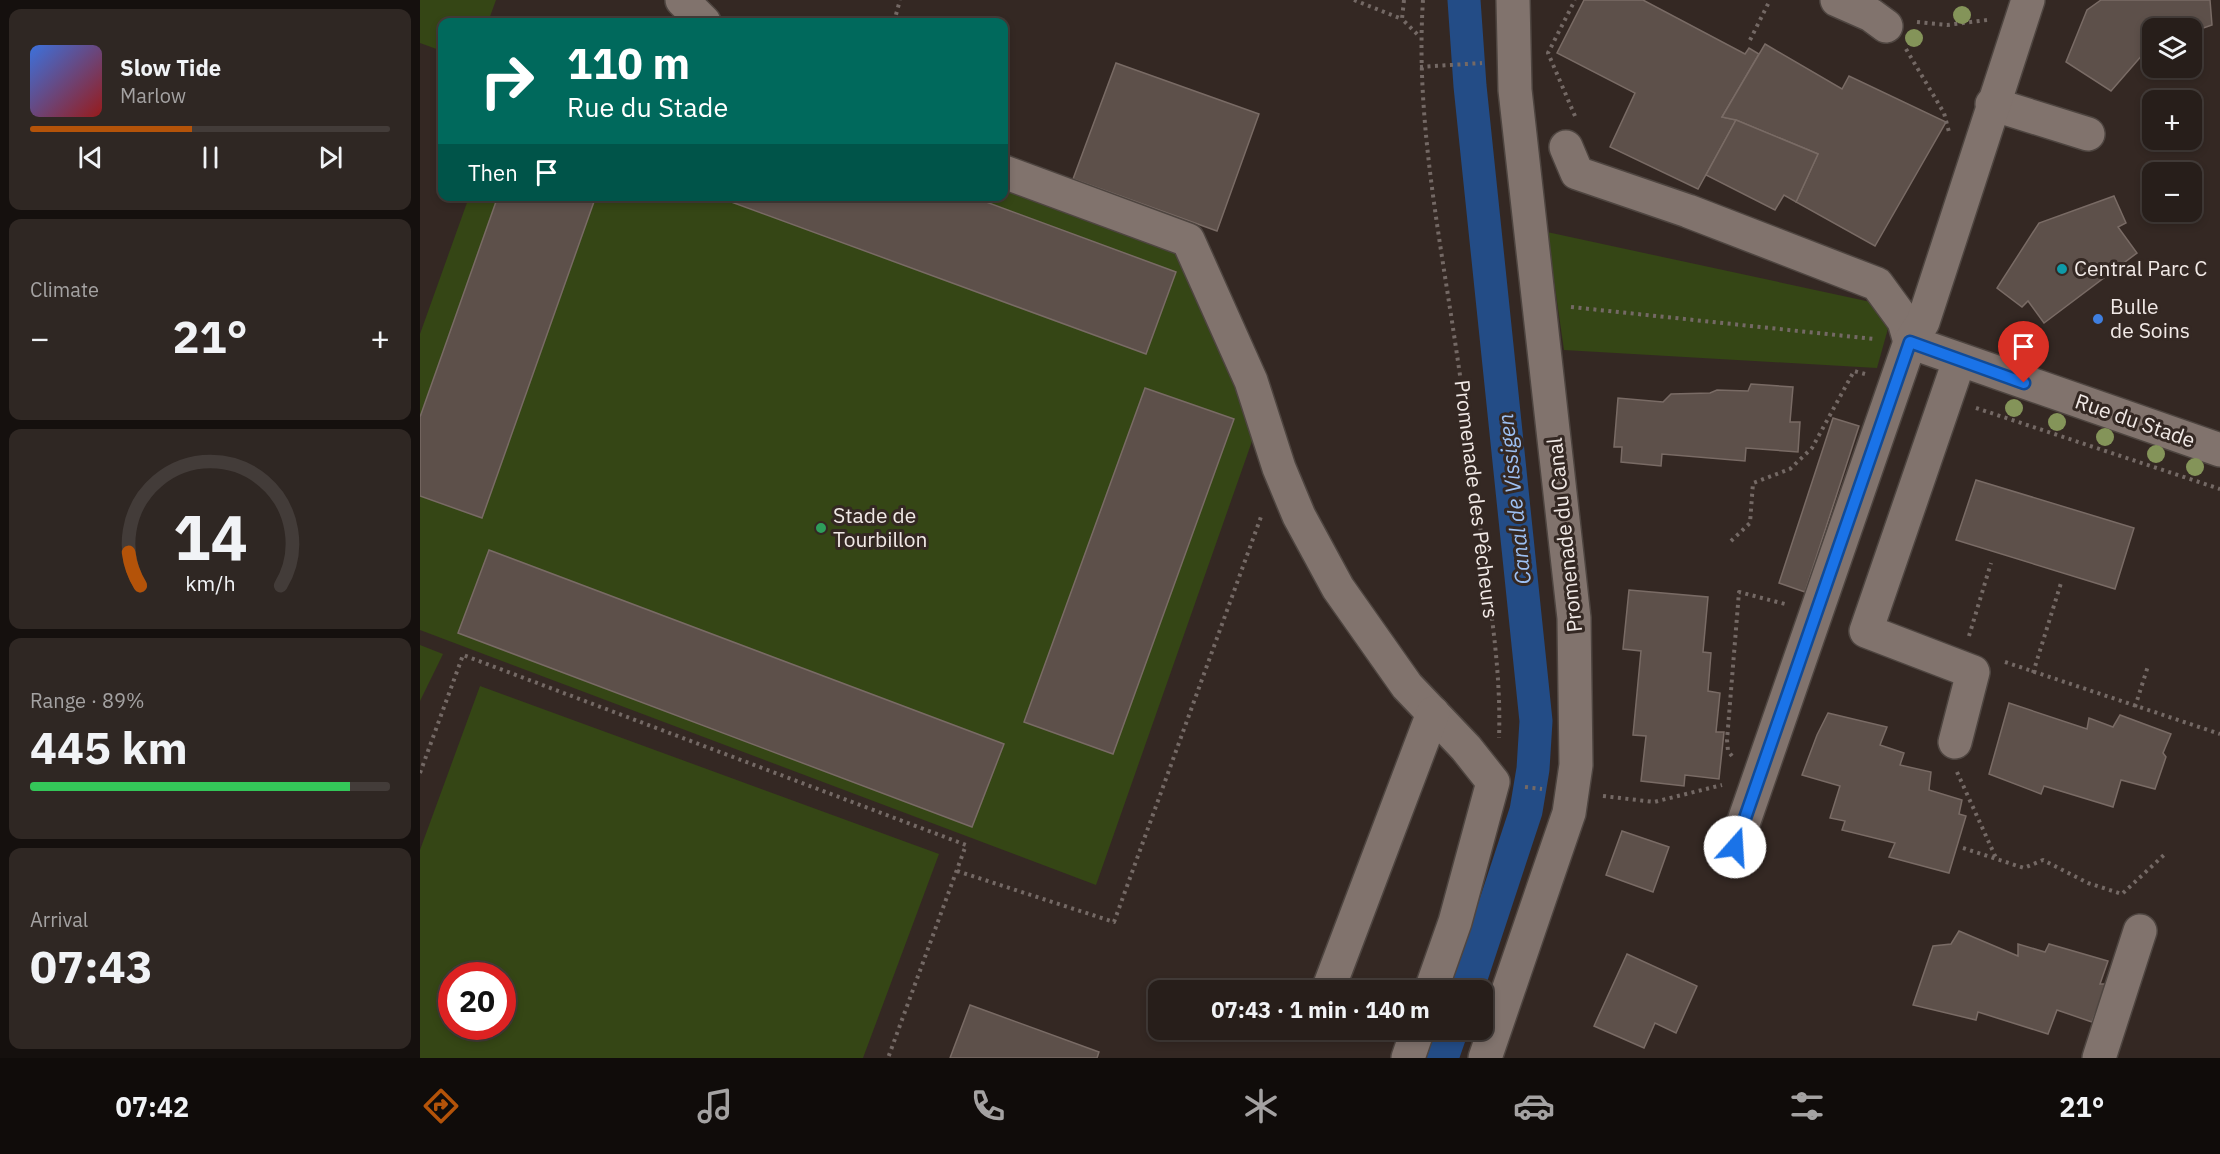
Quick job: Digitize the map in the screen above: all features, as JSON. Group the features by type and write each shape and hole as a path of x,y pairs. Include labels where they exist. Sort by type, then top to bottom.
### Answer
{"street":[{"path":"682,0 700,18"},
{"name":"Promenade du Canal","path":"1485,1058 1531,928 1574,794 1577,743 1575,636 1514,61 1513,0"},
{"path":"1837,0 1871,15 1886,26"},
{"path":"1735,847 1752,784 1816,613 1910,342 1923,322 2025,8"},
{"path":"1992,104 2088,134"},
{"path":"1571,132 1577,173 1688,211 1877,284 1904,321 1910,342"},
{"path":"1008,173 1188,240 1251,381 1279,468 1299,516 1338,588 1407,686 1493,782 1455,922 1435,980"},
{"name":"Rue du Stade","path":"1910,342 1959,361 2220,450"},
{"path":"1955,742 1970,657 1866,631 1944,398 1959,361"},
{"path":"1332,980 1432,713"},
{"path":"2099,1058 2140,931"},
{"path":"1408,1058 1414,1040"}],"path":[{"path":"895,18 900,0"},
{"path":"1354,0 1402,19 1421,37"},
{"path":"1402,19 1404,0"},
{"name":"Promenade des Pêcheurs","path":"1423,0 1420,67 1434,199 1468,426 1499,682 1499,743 1493,782"},
{"path":"1571,132 1548,53 1575,0"},
{"path":"1750,40 1770,0"},
{"path":"1886,26 1910,21 1947,25 1975,24 2025,8"},
{"path":"1886,26 1896,34 1920,70 1944,113 1951,140"},
{"path":"1420,67 1514,61"},
{"path":"1541,304 1910,342"},
{"path":"1731,541 1750,523 1753,483 1790,469 1812,448 1854,371 1896,383"},
{"path":"1944,398 2220,489"},
{"path":"957,871 1114,922 1279,468"},
{"path":"1991,563 1970,657 2033,673 2220,734"},
{"path":"2033,673 2061,583"},
{"path":"1574,794 1654,802 1752,784 1728,751 1739,592 1816,613"},
{"path":"420,772 463,655 966,845 888,1058"},
{"path":"2135,707 2148,666"},
{"path":"1955,742 1950,761 1996,859"},
{"path":"1963,848 2024,868 2043,860 2088,883 2122,894 2164,854"}],"green space":[{"path":"420,0 496,0 489,18 438,18 438,50 420,43"},
{"name":"Stade de Tourbillon","path":"1008,182 1182,245 1257,427 1096,885 420,630 420,334 468,201 1008,201"},
{"path":"1547,232 1894,307 1877,368 1564,350"},
{"path":"420,645 443,654 420,701"},
{"path":"480,686 939,854 863,1058 420,1058 420,850"}],"building":[{"path":"1584,0 1643,0 1745,54 1749,48 1759,54 1722,117 1736,120 1698,189 1610,147 1635,93 1557,53"},
{"path":"2101,0 2210,0 2212,25 2202,28 2202,18 2142,18 2142,55 2111,91 2066,62 2087,10"},
{"path":"1765,44 1842,89 1849,76 1946,122 1875,246 1796,202 1818,154 1736,120 1722,117"},
{"path":"1116,63 1259,114 1217,231 1073,179"},
{"path":"1736,120 1818,154 1796,202 1784,195 1775,210 1706,175"},
{"name":"Central Parc C","path":"2114,196 2126,223 2118,227 2137,253 2044,323 2028,301 2022,307 1997,288 2039,223"},
{"path":"496,201 594,201 482,518 420,496 420,417"},
{"path":"729,201 984,201 1176,272 1146,354"},
{"path":"1751,384 1793,387 1790,422 1800,422 1798,452 1746,448 1745,461 1662,454 1661,466 1621,462 1622,447 1614,447 1618,398 1663,402 1671,394 1710,393 1717,390 1748,391"},
{"path":"1145,388 1234,419 1113,754 1024,722"},
{"path":"1833,418 1859,426 1805,592 1779,583"},
{"path":"1976,480 2134,528 2115,589 1956,540"},
{"path":"489,550 1004,744 972,827 458,633"},
{"path":"1629,590 1708,597 1703,652 1711,653 1708,691 1720,693 1716,732 1724,732 1719,779 1685,775 1684,786 1641,781 1646,736 1633,735 1641,651 1623,649"},
{"path":"2009,703 2087,729 2089,718 2113,727 2120,715 2171,734 2163,753 2166,757 2155,789 2121,780 2113,807 2044,786 2041,794 1989,774"},
{"path":"1828,713 1887,727 1880,745 1904,753 1900,765 1931,772 1929,790 1962,800 1959,814 1966,816 1949,873 1889,857 1895,843 1842,830 1845,821 1830,818 1840,786 1802,775"},
{"path":"1622,831 1669,847 1653,892 1606,875"},
{"path":"1959,931 2018,956 2018,944 2045,952 2049,944 2108,961 2100,984 2107,984 2092,1022 2057,1010 2048,1034 1978,1012 1976,1020 1913,1005 1933,946 1951,944"},
{"path":"1627,954 1697,986 1676,1033 1655,1023 1644,1048 1594,1026"},
{"path":"970,1005 1099,1052 1097,1058 950,1058"}],"waterway":[{"name":"Canal de Vissigen","path":"1464,0 1470,86 1536,721 1533,769 1526,811 1470,980"},
{"name":"Canal de Vissigen","path":"1442,1058 1448,1040"}],"place":[{"name":"Central Parc C","path":"2062,269"},
{"name":"Bulle de Soins","path":"2098,319"},
{"name":"Stade de Tourbillon","path":"821,528"}],"route":[{"path":"1735,847 1910,342 2024,383"}]}
